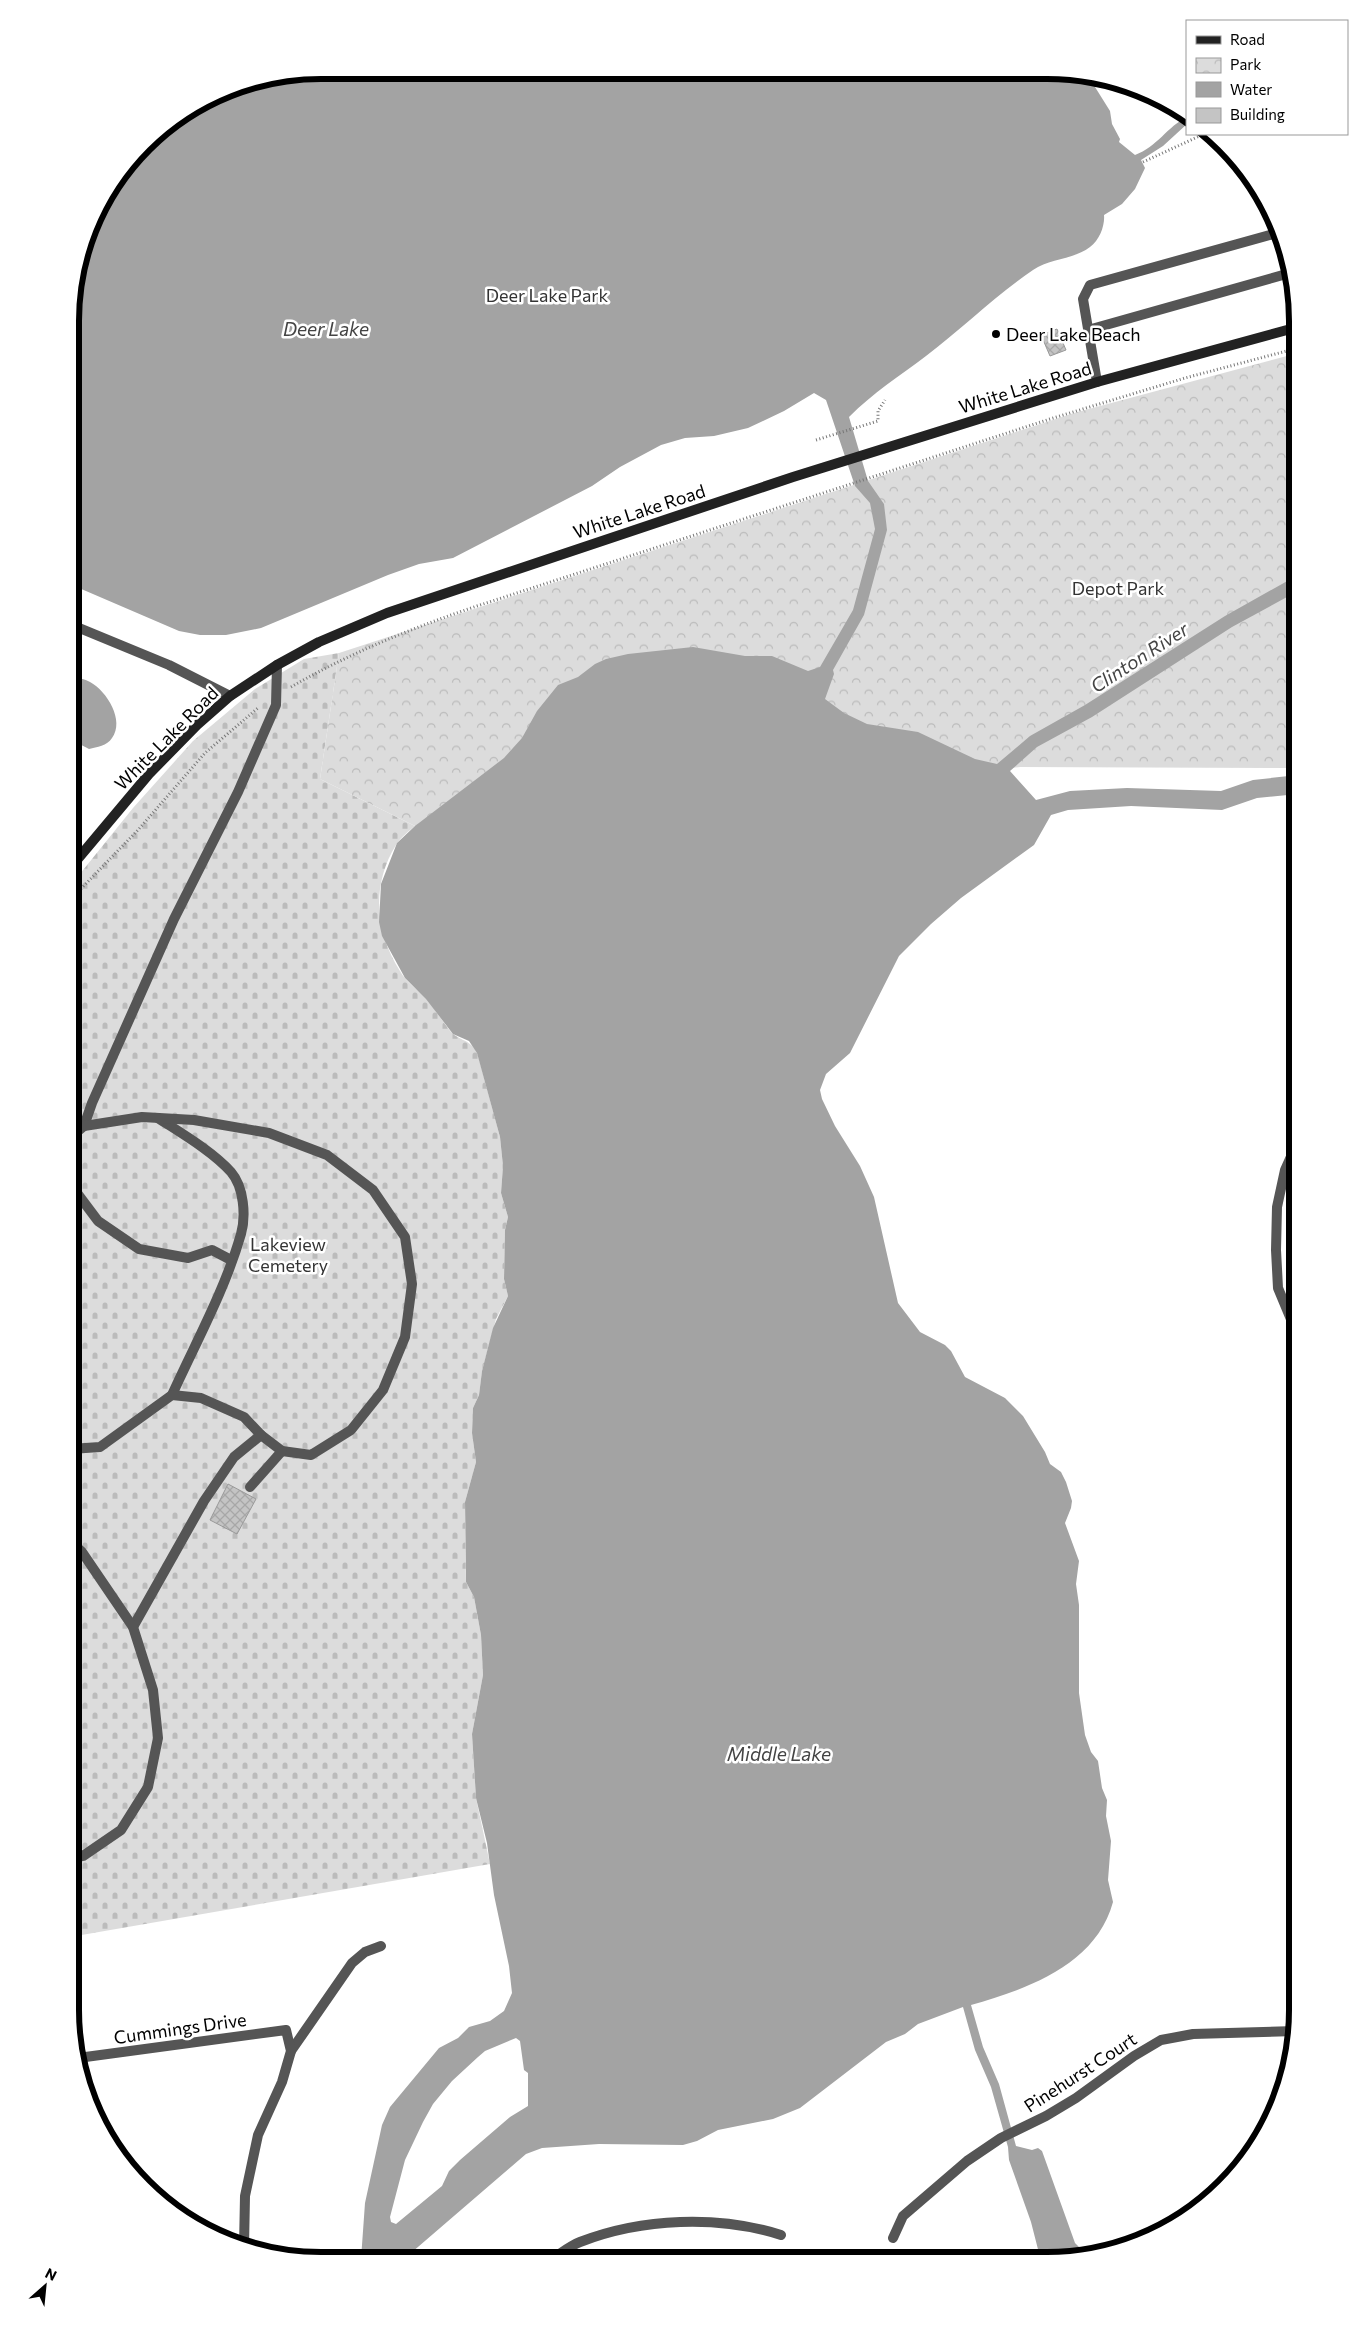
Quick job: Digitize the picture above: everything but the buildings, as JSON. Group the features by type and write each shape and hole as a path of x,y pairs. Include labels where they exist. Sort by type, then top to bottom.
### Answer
{"street":[{"path":"1097,382 1083,299 1090,285 1273,234"},
{"path":"1088,330 1285,274"},
{"name":"White Lake Road","path":"79,857 149,774 230,696 277,665 319,642 387,612 842,461 1097,382 1289,329"},
{"path":"79,628 169,665 230,696"},
{"path":"79,1130 84,1126 92,1103 174,920 238,792 276,705 277,665"},
{"path":"84,1126 142,1117 157,1117 194,1120 269,1133 327,1155 373,1190 405,1237 412,1284 405,1337 383,1390 351,1430 311,1456 282,1451 261,1435 244,1417 201,1398 172,1395"},
{"path":"79,1448 100,1447 172,1395 226,1278 241,1232 243,1200 232,1173 191,1140 157,1117"},
{"path":"1289,1161 1285,1170 1277,1207 1276,1250 1278,1288 1289,1314"},
{"path":"79,1196 98,1221 139,1249 188,1258 212,1250 231,1260"},
{"path":"133,1627 204,1501 234,1457 261,1435"},
{"path":"250,1487 282,1451"},
{"path":"79,1549 133,1627 153,1690 158,1738 148,1787 121,1830 79,1857"},
{"path":"244,2239 245,2196 258,2136 282,2082 291,2051 352,1963 365,1952 381,1946"},
{"name":"Cummings Drive","path":"83,2057 286,2030 291,2051"},
{"name":"Pinehurst Court","path":"893,2238 904,2216 967,2161 1001,2138 1076,2098 1134,2056 1161,2040 1192,2034 1288,2031"},
{"path":"564,2252 579,2243 624,2230 663,2224 734,2223 781,2235"}],"path":[{"path":"1143,162 1202,135"},
{"path":"79,890 138,830 205,753 276,696 328,665 426,623 850,486 936,455 1067,414 1289,351"},
{"path":"818,440 878,421 880,404 885,400"}],"green space":[{"name":"Depot Park","path":"1289,355 1289,768 1020,767 415,826 320,779 339,653 1074,413"},
{"name":"Lakeview Cemetery","path":"339,653 320,779 415,826 396,845 388,860 383,876 379,908 385,940 405,979 426,998 451,1032 468,1042 477,1052 500,1137 503,1166 501,1193 508,1217 505,1230 504,1279 508,1296 496,1319 482,1371 479,1395 473,1408 472,1433 476,1462 465,1502 466,1582 474,1597 481,1635 483,1675 472,1734 476,1798 490,1864 79,1935 79,875 133,808 193,741 255,689 304,659"}],"water":[{"name":"Middle Lake","path":"305,79 1063,79 1095,83 1095,87 1110,111 1112,124 1120,139 1119,142 1135,155 1150,147 1180,121 1182,120 1186,123 1186,125 1163,146 1141,160 1145,168 1135,189 1122,204 1104,215 1101,232 1094,244 1076,254 1047,263 1033,270 1005,290 940,345 877,392 849,417 868,481 884,504 887,530 864,615 833,670 834,674 825,699 844,713 867,724 918,732 975,759 997,764 1030,736 1085,705 1225,616 1289,580 1289,596 1232,627 1092,717 1037,747 1010,771 1036,800 1070,791 1127,788 1221,791 1253,780 1289,776 1289,795 1257,798 1222,810 1131,806 1068,810 1051,815 1034,845 961,898 931,924 899,956 850,1053 826,1074 820,1090 822,1099 835,1126 860,1166 874,1197 898,1303 920,1332 945,1345 951,1351 965,1377 1005,1398 1023,1416 1045,1452 1050,1464 1061,1472 1072,1501 1065,1523 1079,1561 1076,1584 1079,1605 1079,1693 1085,1735 1091,1752 1098,1761 1102,1788 1107,1800 1106,1816 1111,1841 1108,1880 1113,1902 1104,1924 1092,1942 1075,1958 1057,1971 1036,1982 971,2005 983,2047 999,2084 1016,2146 1032,2150 1038,2148 1042,2151 1075,2243 1085,2249 1039,2252 1031,2222 1009,2160 1008,2147 991,2087 975,2050 963,2007 918,2024 905,2034 886,2042 800,2108 773,2119 718,2130 697,2141 683,2145 599,2144 542,2148 526,2154 412,2252 362,2252 365,2203 382,2125 390,2107 439,2048 458,2038 469,2027 490,2021 504,2011 512,1993 509,1966 494,1895 487,1843 476,1798 472,1734 483,1675 481,1635 474,1597 466,1582 465,1502 476,1462 472,1433 473,1408 479,1395 482,1371 493,1328 508,1296 504,1279 505,1230 508,1217 501,1193 503,1166 500,1137 477,1053 469,1041 453,1034 426,999 405,978 382,936 379,922 381,884 397,843 415,826 504,758 522,738 537,711 558,685 578,677 595,664 606,659 628,654 693,647 745,656 772,656 808,671 820,667 853,610 875,529 870,503 855,486 826,400 814,393 784,411 748,428 714,436 685,438 661,445 620,467 592,486 453,558 419,564 388,575 261,628 226,635 200,635 179,631 79,588 79,305 87,258 97,228 111,200 129,173 161,139 200,111 228,97 258,87","holes":["516,2038 520,2041 524,2070 528,2073 528,2106 510,2117 460,2160 449,2171 442,2186 396,2224 391,2222 390,2217 405,2160 433,2104 452,2081 485,2051"]},
{"path":"79,678 90,682 102,692 108,699 115,715 115,731 110,741 89,749 79,744"}],"place":[{"name":"Deer Lake Beach","path":"996,334"}],"park label":[{"name":"Deer Lake Park","path":"547,295"}],"water label":[{"name":"Deer Lake","path":"326,328"},
{"name":"Clinton River","path":"1139,657"}]}
